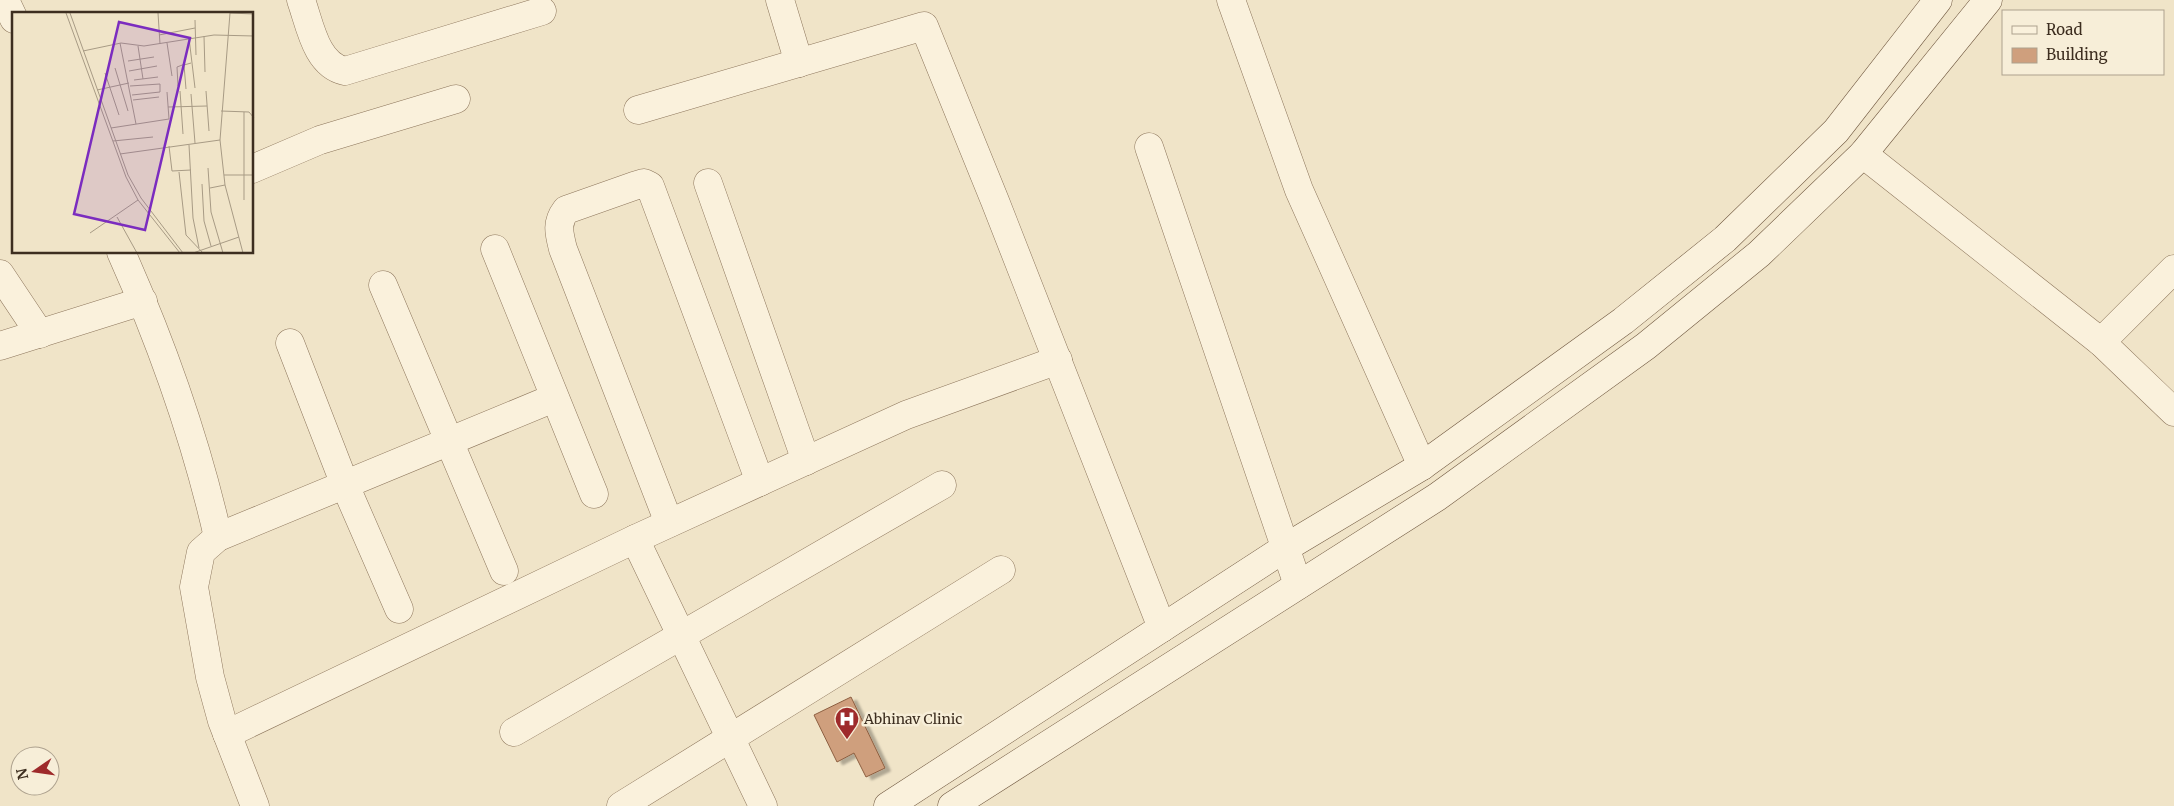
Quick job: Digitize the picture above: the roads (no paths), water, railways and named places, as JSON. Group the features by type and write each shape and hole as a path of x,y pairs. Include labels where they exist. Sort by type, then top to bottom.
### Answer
{"street":[{"path":"301,0 321,55 334,68 345,70 542,11"},
{"path":"780,0 799,63"},
{"path":"1231,0 1299,190 1422,466"},
{"path":"888,806 1285,548 1422,466 1623,320 1725,239 1836,132 1938,0"},
{"path":"952,806 1437,497 1646,346 1759,254 1863,154 1988,0"},
{"path":"638,110 924,26 1058,360 1162,628"},
{"path":"254,168 320,140 456,99"},
{"path":"1149,147 1298,585"},
{"path":"1863,154 2100,342 2174,412"},
{"path":"668,524 563,249 558,233 559,219 566,210 644,183 650,186 760,482"},
{"path":"708,183 806,460"},
{"path":"494,249 594,494"},
{"path":"122,254 143,301 204,476 218,537"},
{"path":"2100,342 2174,269"},
{"path":"0,274 40,334"},
{"path":"383,285 504,572"},
{"path":"0,346 143,301"},
{"path":"290,343 345,485 399,609"},
{"path":"227,734 635,539 806,460 906,415 1058,360"},
{"path":"255,806 227,734 210,678 194,586 202,552 218,537 554,398"},
{"path":"514,732 681,637 850,536 942,485"},
{"path":"635,539 763,806"},
{"path":"621,806 1001,570"}],"place":[{"name":"Abhinav Clinic","path":"847,740"}]}
